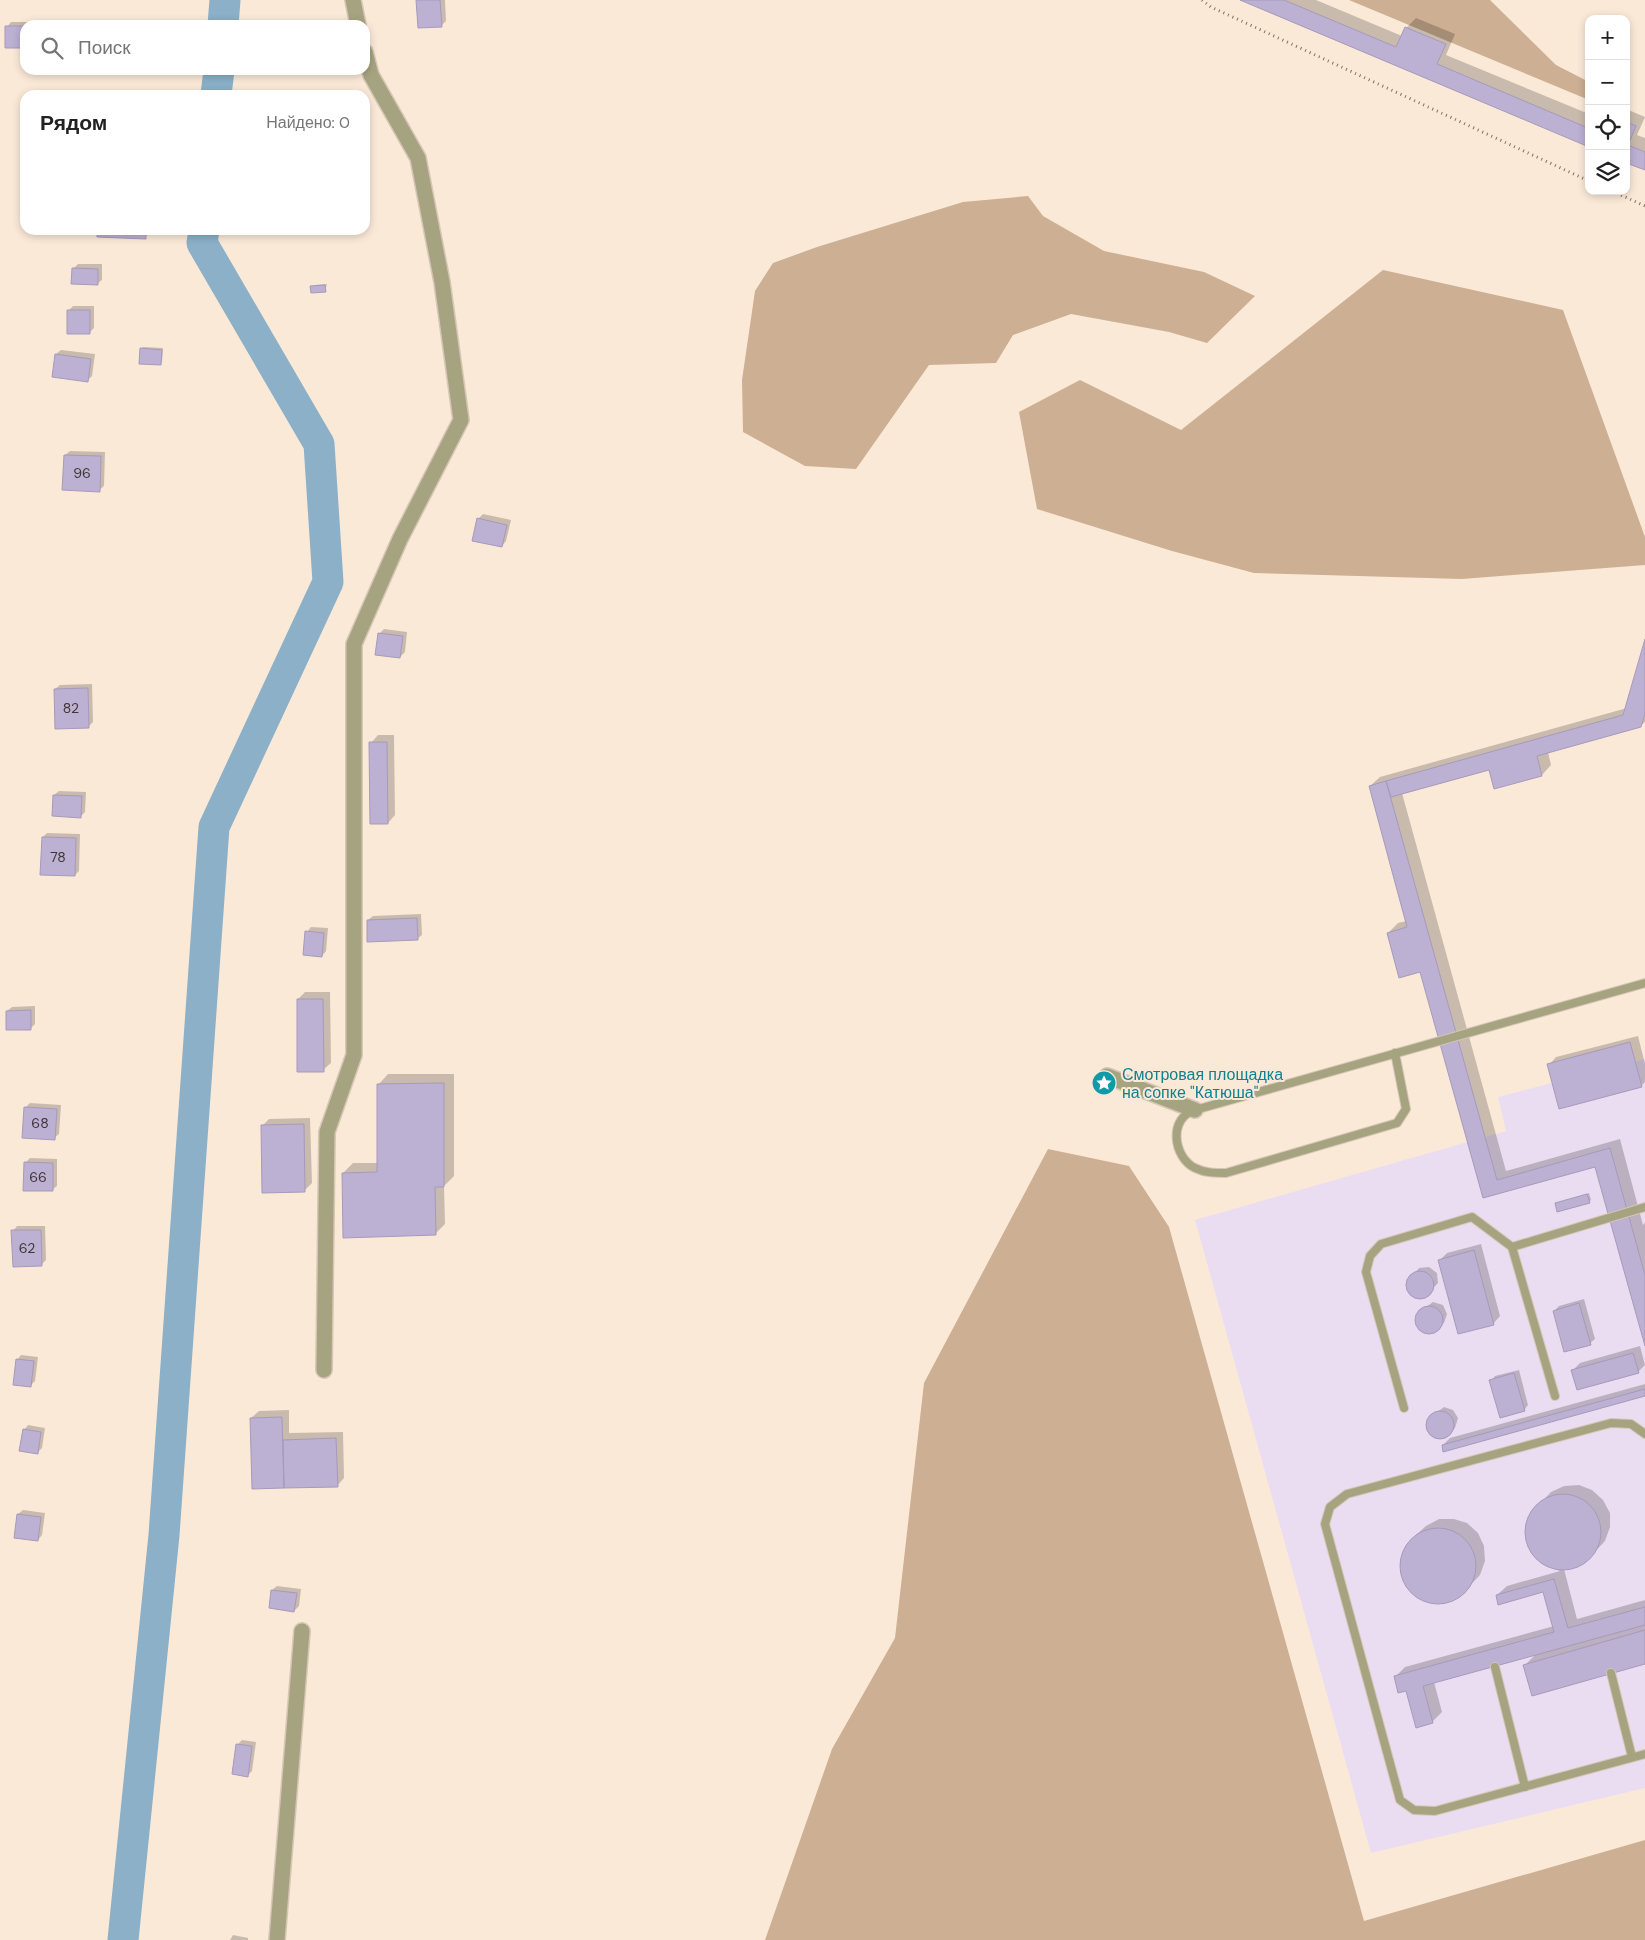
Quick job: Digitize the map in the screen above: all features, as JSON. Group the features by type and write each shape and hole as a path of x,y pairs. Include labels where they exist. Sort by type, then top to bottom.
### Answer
{"street":[{"path":"353,0 357,20"},
{"path":"324,1370 327,1132 354,1055 354,644 400,539 462,420 442,282 418,158 370,71"},
{"path":"1104,1083 1107,1076 1195,1110"},
{"path":"276,1940 302,1631"}],"lane":[{"path":"1395,1053 1406,1109 1397,1123 1226,1173 1207,1173 1194,1168 1181,1154 1175,1138 1180,1121 1189,1112 1395,1053 1644,986"},
{"path":"1512,1247 1645,1207"},
{"path":"1404,1408 1366,1272 1370,1256 1382,1244 1472,1217 1512,1247 1555,1396"},
{"path":"1645,1434 1631,1424 1611,1423 1347,1494 1330,1507 1325,1524 1400,1800 1414,1810 1435,1811 1645,1754"},
{"path":"1494,1666 1525,1787"},
{"path":"1611,1673 1632,1757"}],"path":[{"path":"1202,0 1229,15 1585,179"},
{"path":"1621,195 1645,206"}],"shaded area":[{"path":"1349,0 1490,0 1556,65 1585,80 1585,98"},
{"path":"1028,196 1043,216 1104,251 1204,272 1255,296 1207,343 1169,332 1071,314 1013,335 996,363 929,365 856,469 805,466 743,432 742,380 755,291 773,263 817,247 963,202"},
{"path":"1383,270 1563,310 1645,537 1645,565 1462,579 1254,573 1172,551 1037,509 1019,412 1080,380 1181,430"},
{"path":"1630,1042 1635,1062 1645,1059 1645,1788 1371,1853 1195,1220 1506,1131 1498,1097 1552,1083 1547,1064"},
{"path":"1048,1149 1129,1166 1169,1227 1364,1921 1645,1840 1645,1940 765,1940 832,1749 895,1638 924,1383"}],"building":[{"path":"416,0 440,0 442,27 418,28"},
{"path":"1240,0 1284,0 1396,47 1405,27 1446,44 1437,64 1585,127 1585,145"},
{"path":"5,26 20,26 20,48 5,48"},
{"path":"1630,124 1636,126 1630,140"},
{"path":"1630,146 1645,152 1645,170 1630,164"},
{"path":"97,235 146,235 146,239 97,237"},
{"path":"72,268 98,269 98,285 71,284"},
{"path":"325,285 326,292 311,293 310,286"},
{"path":"67,310 90,310 90,334 67,334"},
{"path":"140,348 162,350 161,365 139,364"},
{"path":"55,354 91,359 88,382 52,377"},
{"path":"64,455 101,456 100,492 62,490"},
{"path":"477,518 507,525 502,547 472,541"},
{"path":"378,633 403,636 400,658 375,655"},
{"path":"1645,639 1645,714 1641,727 1537,756 1542,776 1494,789 1489,770 1391,797 1386,781 1623,715"},
{"path":"88,688 89,728 55,729 54,689"},
{"path":"369,742 387,742 388,824 370,824"},
{"path":"1386,781 1497,1180 1610,1148 1645,1275 1645,1346 1595,1167 1483,1198 1420,972 1399,978 1387,933 1407,927 1369,786"},
{"path":"53,795 82,796 81,818 52,816"},
{"path":"42,837 76,838 75,876 40,875"},
{"path":"417,918 418,940 367,942 367,920"},
{"path":"305,931 324,933 322,957 303,955"},
{"path":"297,999 323,999 324,1072 297,1072"},
{"path":"31,1010 31,1030 6,1030 6,1011"},
{"path":"1630,1042 1642,1087 1559,1109 1547,1064"},
{"path":"444,1083 444,1187 435,1187 436,1235 343,1238 342,1173 377,1172 377,1084"},
{"path":"24,1107 57,1109 55,1140 22,1138"},
{"path":"304,1124 305,1192 262,1193 261,1125"},
{"path":"24,1162 53,1163 53,1191 23,1191"},
{"path":"1587,1194 1590,1203 1557,1212 1555,1203"},
{"path":"11,1230 41,1230 42,1266 13,1267"},
{"path":"1474,1250 1494,1325 1458,1334 1438,1260"},
{"path":"1420,1271 1430,1275 1434,1285 1430,1295 1420,1299 1410,1295 1406,1285 1410,1275"},
{"path":"1579,1303 1591,1345 1564,1352 1553,1311"},
{"path":"1429,1306 1439,1310 1443,1320 1439,1330 1429,1334 1419,1330 1415,1320 1419,1310"},
{"path":"1633,1353 1639,1373 1577,1390 1571,1370"},
{"path":"16,1359 34,1361 31,1387 13,1385"},
{"path":"1514,1373 1525,1411 1500,1418 1489,1380"},
{"path":"1645,1389 1645,1396 1443,1452 1442,1445"},
{"path":"1440,1411 1450,1415 1454,1425 1450,1435 1440,1439 1430,1435 1426,1425 1430,1415"},
{"path":"282,1417 284,1488 252,1489 250,1418"},
{"path":"23,1429 41,1432 38,1454 19,1451"},
{"path":"336,1438 338,1487 284,1488 283,1440"},
{"path":"1563,1494 1578,1497 1590,1505 1598,1517 1601,1532 1598,1547 1590,1559 1578,1567 1563,1570 1548,1567 1536,1559 1528,1547 1525,1532 1528,1517 1536,1505 1548,1497"},
{"path":"17,1514 41,1517 38,1541 14,1538"},
{"path":"1431,1528 1445,1528 1459,1534 1470,1545 1476,1559 1473,1581 1465,1593 1445,1604 1431,1604 1417,1598 1406,1587 1400,1573 1400,1559 1406,1545 1417,1534"},
{"path":"1554,1579 1568,1628 1645,1607 1645,1625 1423,1686 1433,1723 1416,1728 1406,1691 1398,1693 1394,1676 1554,1632 1543,1592 1498,1605 1496,1595"},
{"path":"271,1590 297,1593 294,1612 269,1608"},
{"path":"1645,1630 1645,1664 1532,1696 1523,1665"},
{"path":"236,1744 252,1746 248,1777 232,1774"}],"waterway":[{"path":"223,20 225,0"},
{"path":"217,90 218,75"},
{"path":"123,1940 164,1535 214,827 328,582 319,444 202,243 203,235"}],"place":[{"name":"Смотровая площадка на сопке \"Катюша\"","path":"1104,1083"}]}
